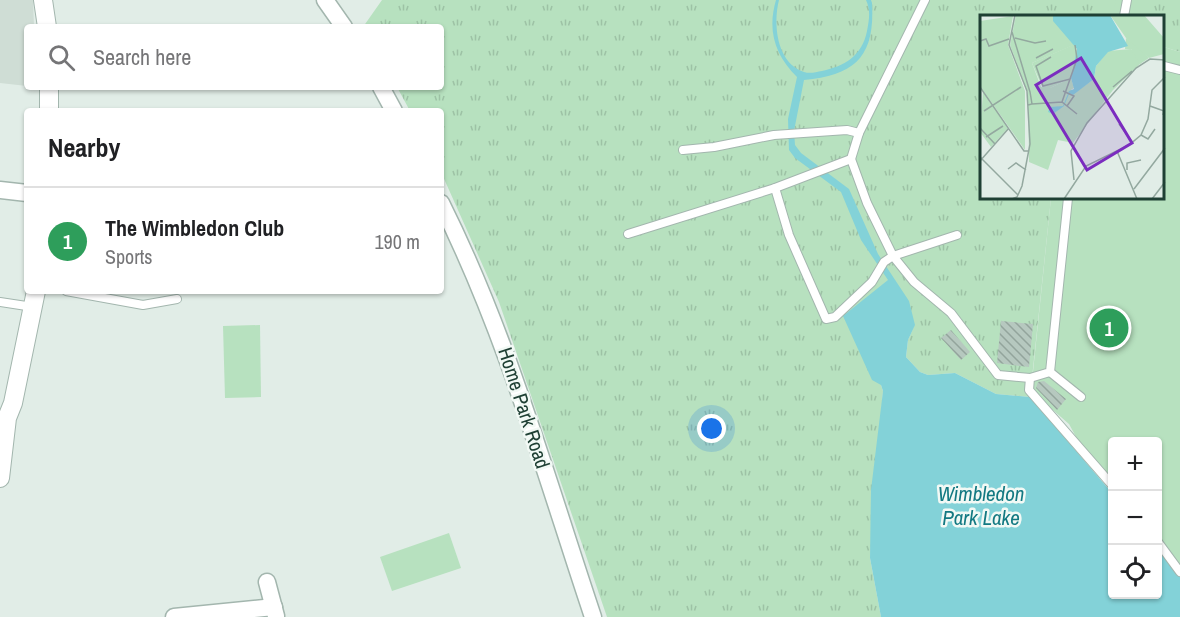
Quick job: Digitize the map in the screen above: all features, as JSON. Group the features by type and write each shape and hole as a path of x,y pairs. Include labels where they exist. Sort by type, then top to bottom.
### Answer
{"street":[{"path":"43,0 47,24"},
{"path":"325,0 342,24"},
{"path":"49,90 49,108"},
{"path":"383,90 392,108"},
{"path":"0,190 24,193"},
{"name":"Home Park Road","path":"444,209 481,288 510,362 593,617"},
{"path":"0,478 3,418 13,403 34,299"},
{"path":"174,617 275,612 267,582"}],"lane":[{"path":"925,0 859,133 851,159 867,204 893,256 914,282 951,313 998,375 1030,378 1050,372"},
{"path":"1124,15 1127,0"},
{"path":"1165,66 1180,70"},
{"path":"683,150 785,135 847,130 859,133"},
{"path":"628,234 775,188 851,159"},
{"path":"775,188 789,235 826,319 835,317 872,282 884,262 893,256 957,235"},
{"path":"1050,372 1068,200"},
{"path":"934,243 940,251"},
{"path":"83,294 143,305 177,299"},
{"path":"0,302 34,299"},
{"path":"1050,372 1081,397"},
{"path":"1030,378 1029,390 1108,479"},
{"path":"1160,545 1180,572"}],"shaded area":[{"path":"0,0 33,0 34,24 24,24 24,86 0,83"}],"green space":[{"path":"382,0 1180,0 1180,52 1165,47 1165,15 980,15 980,200 1051,200 1030,397 996,394 955,373 928,375 920,372 906,357 908,340 915,324 881,385 883,391 870,558 881,617 607,617 499,302 444,179 444,108 408,108 399,90 444,90 444,24 365,24"},
{"path":"1116,0 1137,0 1134,15 1113,15"},
{"path":"1165,47 1180,52 1180,568 1162,540 1162,437 1108,437 1108,473 1081,446 1069,424 1031,391 1051,200 1165,200"},
{"path":"260,325 261,397 225,398 223,326"},
{"path":"449,533 461,568 392,591 380,557"}],"water":[{"name":"Wimbledon Park Lake","path":"776,0 779,0 776,20 782,51 795,67 808,73 838,66 857,53 865,40 868,27 869,12 866,0 871,0 870,37 859,60 837,73 804,80 794,131 795,145 801,153 849,189 878,254 909,301 915,325 908,340 906,357 920,372 928,375 955,373 996,394 1030,397 1108,488 1108,599 1162,599 1162,555 1180,577 1180,617 881,617 870,558 871,490 883,391 881,385 872,380 843,316 888,280 861,240 841,192 795,158 789,150 788,119 797,77 778,51 773,32 773,11"}],"building":[{"path":"1001,321 1033,324 1029,367 997,363"},
{"path":"951,330 970,352 961,360 941,338"},
{"path":"1044,381 1066,399 1057,410 1036,388 1038,382"}],"place":[{"name":"The Wimbledon Club","path":"1109,328"}]}
